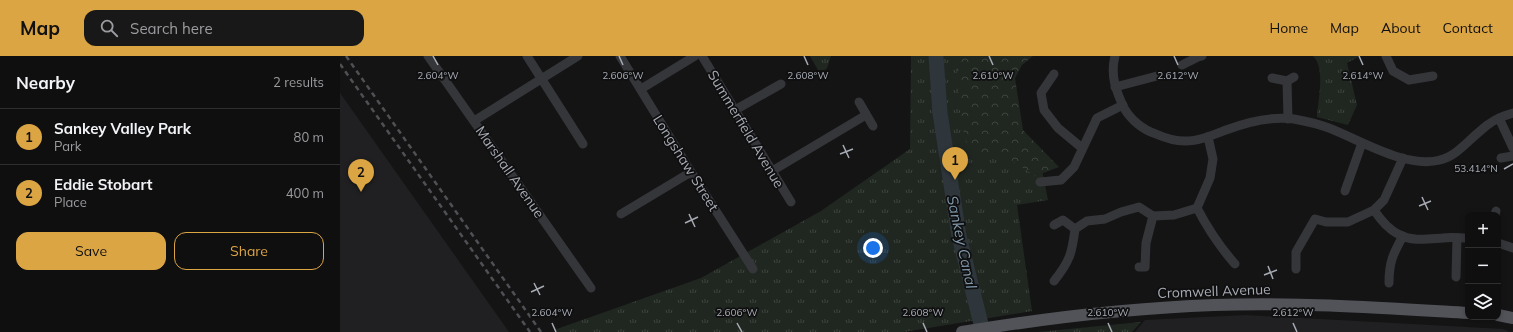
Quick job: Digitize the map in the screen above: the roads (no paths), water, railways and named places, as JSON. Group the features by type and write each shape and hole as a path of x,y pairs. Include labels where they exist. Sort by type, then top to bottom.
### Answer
{"main road":[{"name":"Cromwell Avenue","path":"962,332 1085,314 1144,308 1215,305 1261,304 1465,313"},
{"path":"1501,313 1513,311"},
{"path":"1501,315 1513,318"}],"street":[{"name":"Marshall Avenue","path":"428,56 591,288"},
{"path":"527,56 583,144"},
{"path":"474,121 578,56"},
{"name":"Longshaw Street","path":"620,56 691,172 753,269"},
{"path":"641,89 695,56"},
{"name":"Summerfield Avenue","path":"702,56 791,202"},
{"path":"1115,56 1113,64 1114,87 1128,115 1146,131 1169,139 1186,141 1208,137 1260,120 1288,119 1328,127 1362,143 1403,158 1427,161 1440,160 1454,154 1480,130 1499,118 1513,113"},
{"path":"1182,65 1202,56"},
{"path":"1386,56 1393,71 1409,80 1433,76"},
{"path":"1054,74 1041,93 1044,110 1058,128 1082,148"},
{"path":"1114,87 1157,76"},
{"path":"1272,78 1290,79 1288,119"},
{"path":"735,110 781,84"},
{"path":"859,102 873,126"},
{"path":"1040,182 1061,180 1074,167 1097,118 1123,105"},
{"path":"772,171 866,114"},
{"path":"1499,118 1513,148"},
{"path":"1054,281 1065,267 1071,256 1075,229 1087,221 1105,219 1121,212 1139,207 1153,216 1174,215 1197,208 1210,178 1213,159 1208,137"},
{"path":"1345,191 1362,143"},
{"path":"1501,158 1513,156"},
{"path":"1296,269 1296,252 1315,219 1326,222 1348,222 1374,210 1384,200 1403,158"},
{"path":"621,214 691,172"},
{"path":"1197,208 1222,249 1236,264"},
{"path":"1374,210 1385,224 1397,234 1403,236 1424,240 1465,238"},
{"path":"1139,267 1145,267 1146,244 1153,216"},
{"path":"1054,225 1063,220 1075,229"},
{"path":"1389,283 1389,268 1392,257 1403,236"},
{"path":"1456,277 1457,238"},
{"path":"1501,244 1513,248"}],"waterway":[{"name":"Sankey Canal","path":"936,56 940,113 959,236 983,332"}],"railway":[{"path":"346,56 541,332"},
{"path":"340,64 530,332"}],"place":[{"name":"Sankey Valley Park","path":"955,180"},
{"name":"Eddie Stobart","path":"361,192"}]}
